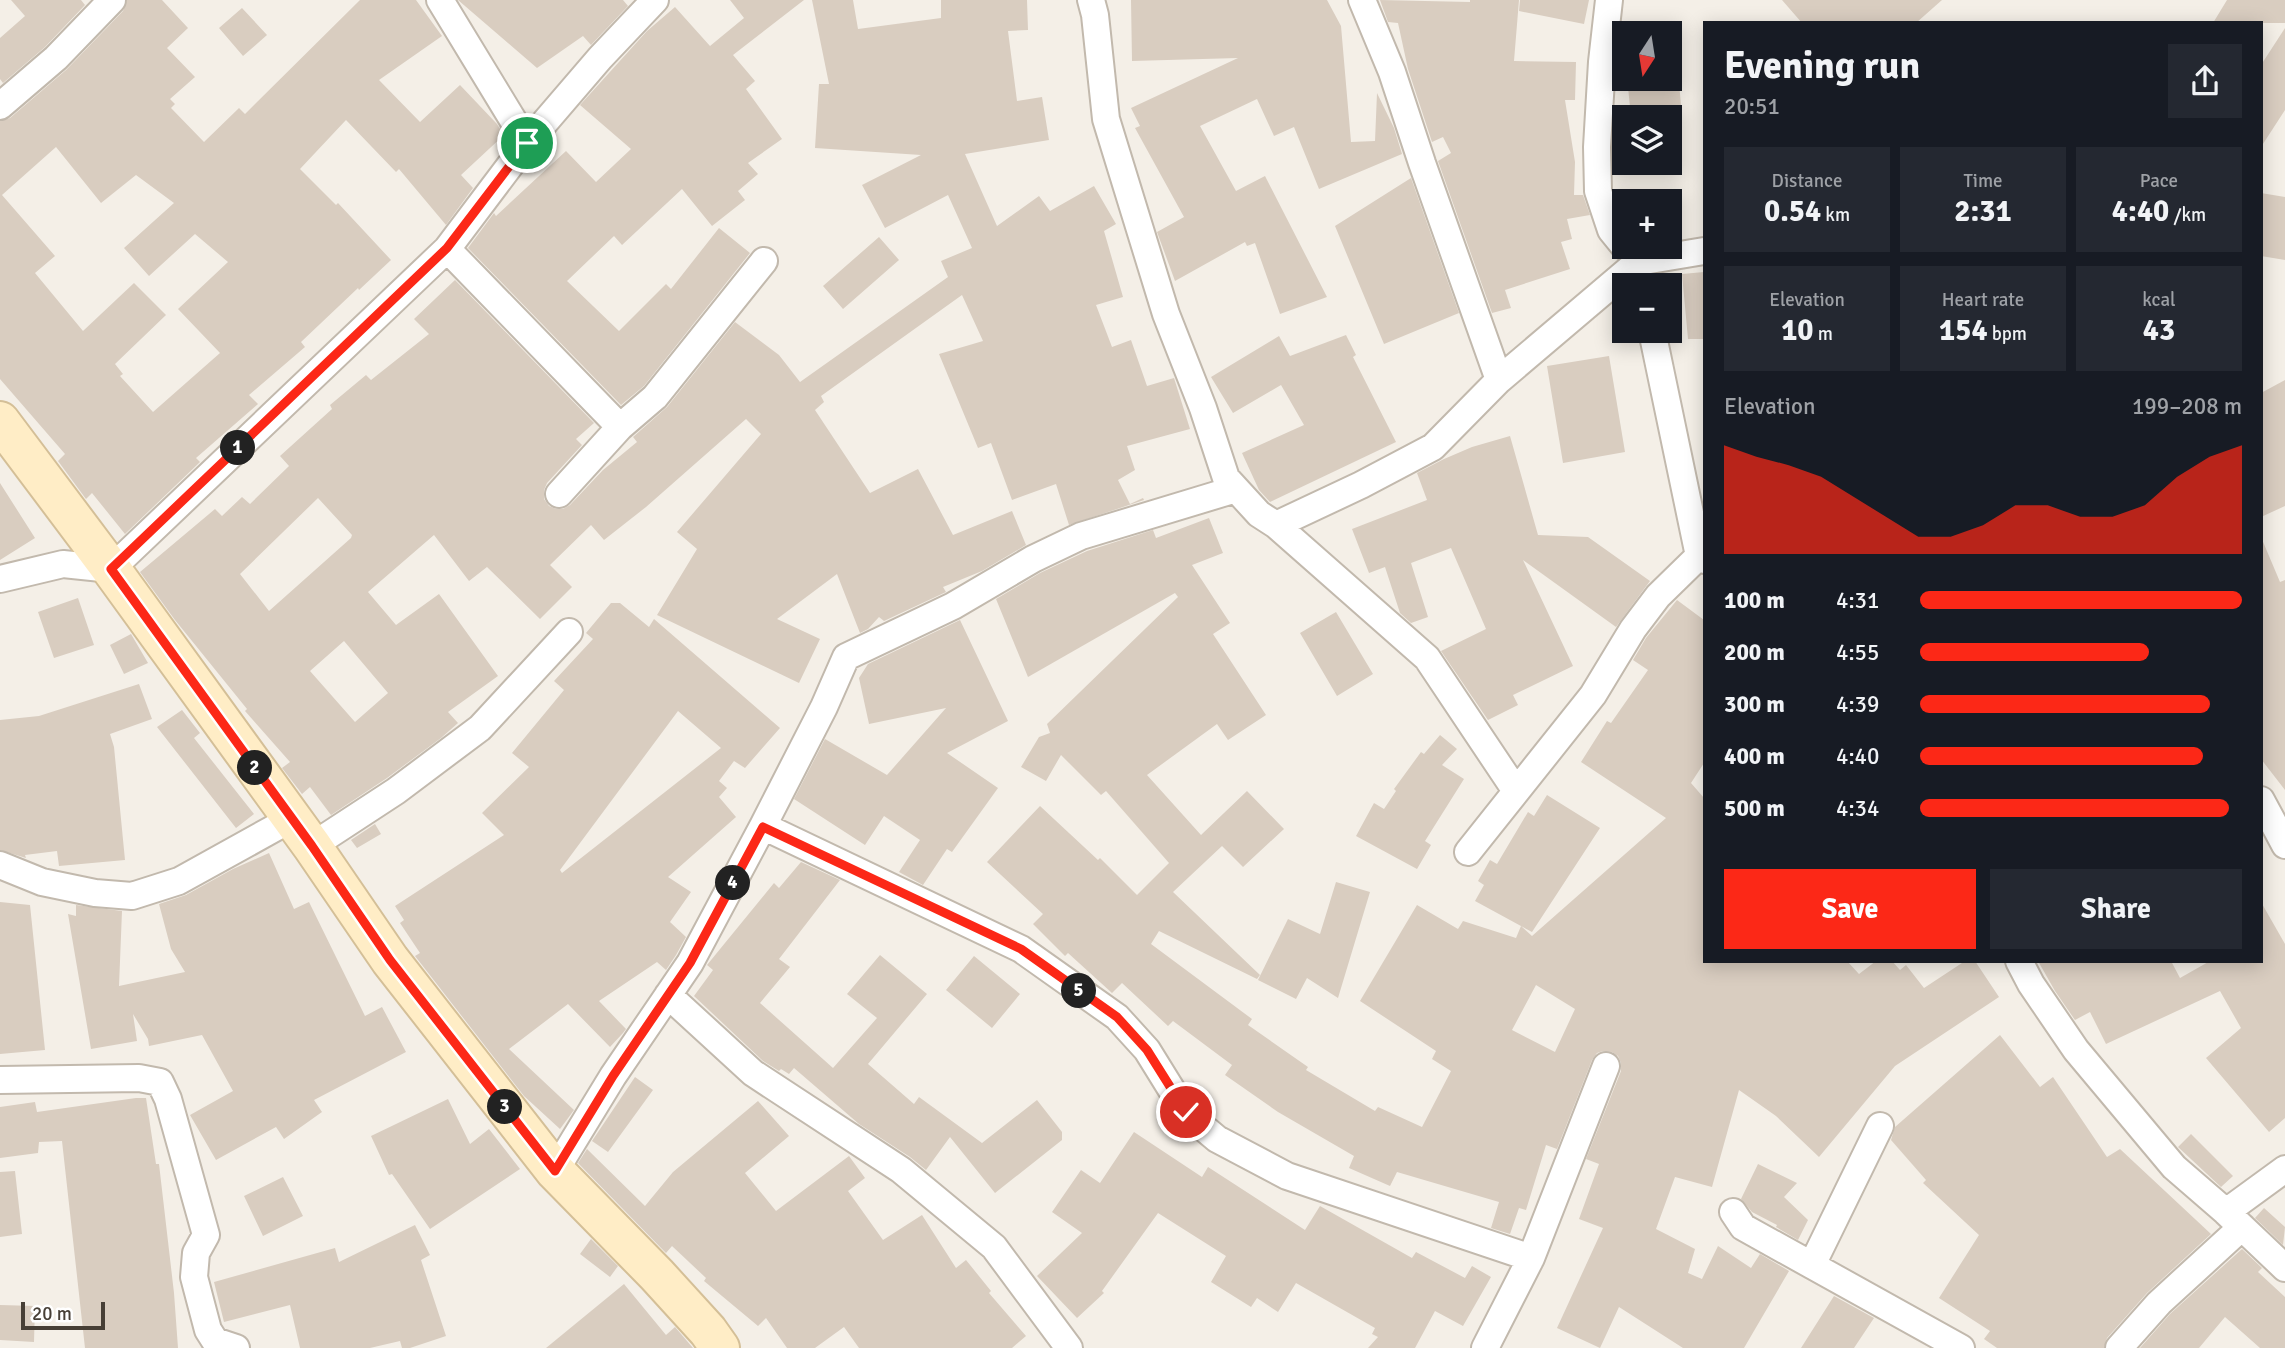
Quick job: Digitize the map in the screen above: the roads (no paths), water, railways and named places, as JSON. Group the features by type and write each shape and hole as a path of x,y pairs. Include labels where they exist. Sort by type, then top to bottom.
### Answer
{"street":[{"path":"0,106 56,58 112,0"},
{"path":"440,0 527,143"},
{"path":"0,579 63,564 111,569 447,248 527,143 600,58 655,0"},
{"path":"1091,0 1106,119 1166,314 1203,408 1226,478 1259,513 1427,658 1516,790"},
{"path":"1362,0 1392,72 1499,380"},
{"path":"1609,0 1597,147 1598,191 1611,230 1632,260"},
{"path":"447,248 620,427"},
{"path":"1276,525 1433,447 1499,380 1632,260 1703,251"},
{"path":"559,494 620,427 655,397 764,261"},
{"path":"1468,852 1593,695 1633,629 1658,596 1702,558 1655,343"},
{"path":"0,421 302,832 390,960 555,1171 657,1275 720,1348"},
{"path":"555,1171 613,1076 690,963 763,827 824,707 846,657 953,606 1033,559 1081,536 1236,489"},
{"path":"0,865 42,882 95,894 132,896 179,881 302,832 396,791 480,728 569,632"},
{"path":"2263,804 2285,845"},
{"path":"763,827 1021,949 1117,1017 1147,1050 1186,1112 1217,1139 1287,1176 1531,1258"},
{"path":"2020,963 2031,984 2076,1050 2174,1167 2285,1268"},
{"path":"668,995 753,1073 901,1170 994,1247 1069,1348"},
{"path":"1485,1348 1531,1258 1606,1066"},
{"path":"0,1080 139,1078 160,1082 168,1099 206,1235 197,1253 194,1277 208,1330 215,1341 236,1348"},
{"path":"1812,1265 1880,1126"},
{"path":"2119,1348 2234,1219 2285,1169"},
{"path":"1733,1212 1743,1227 1961,1348"}]}
